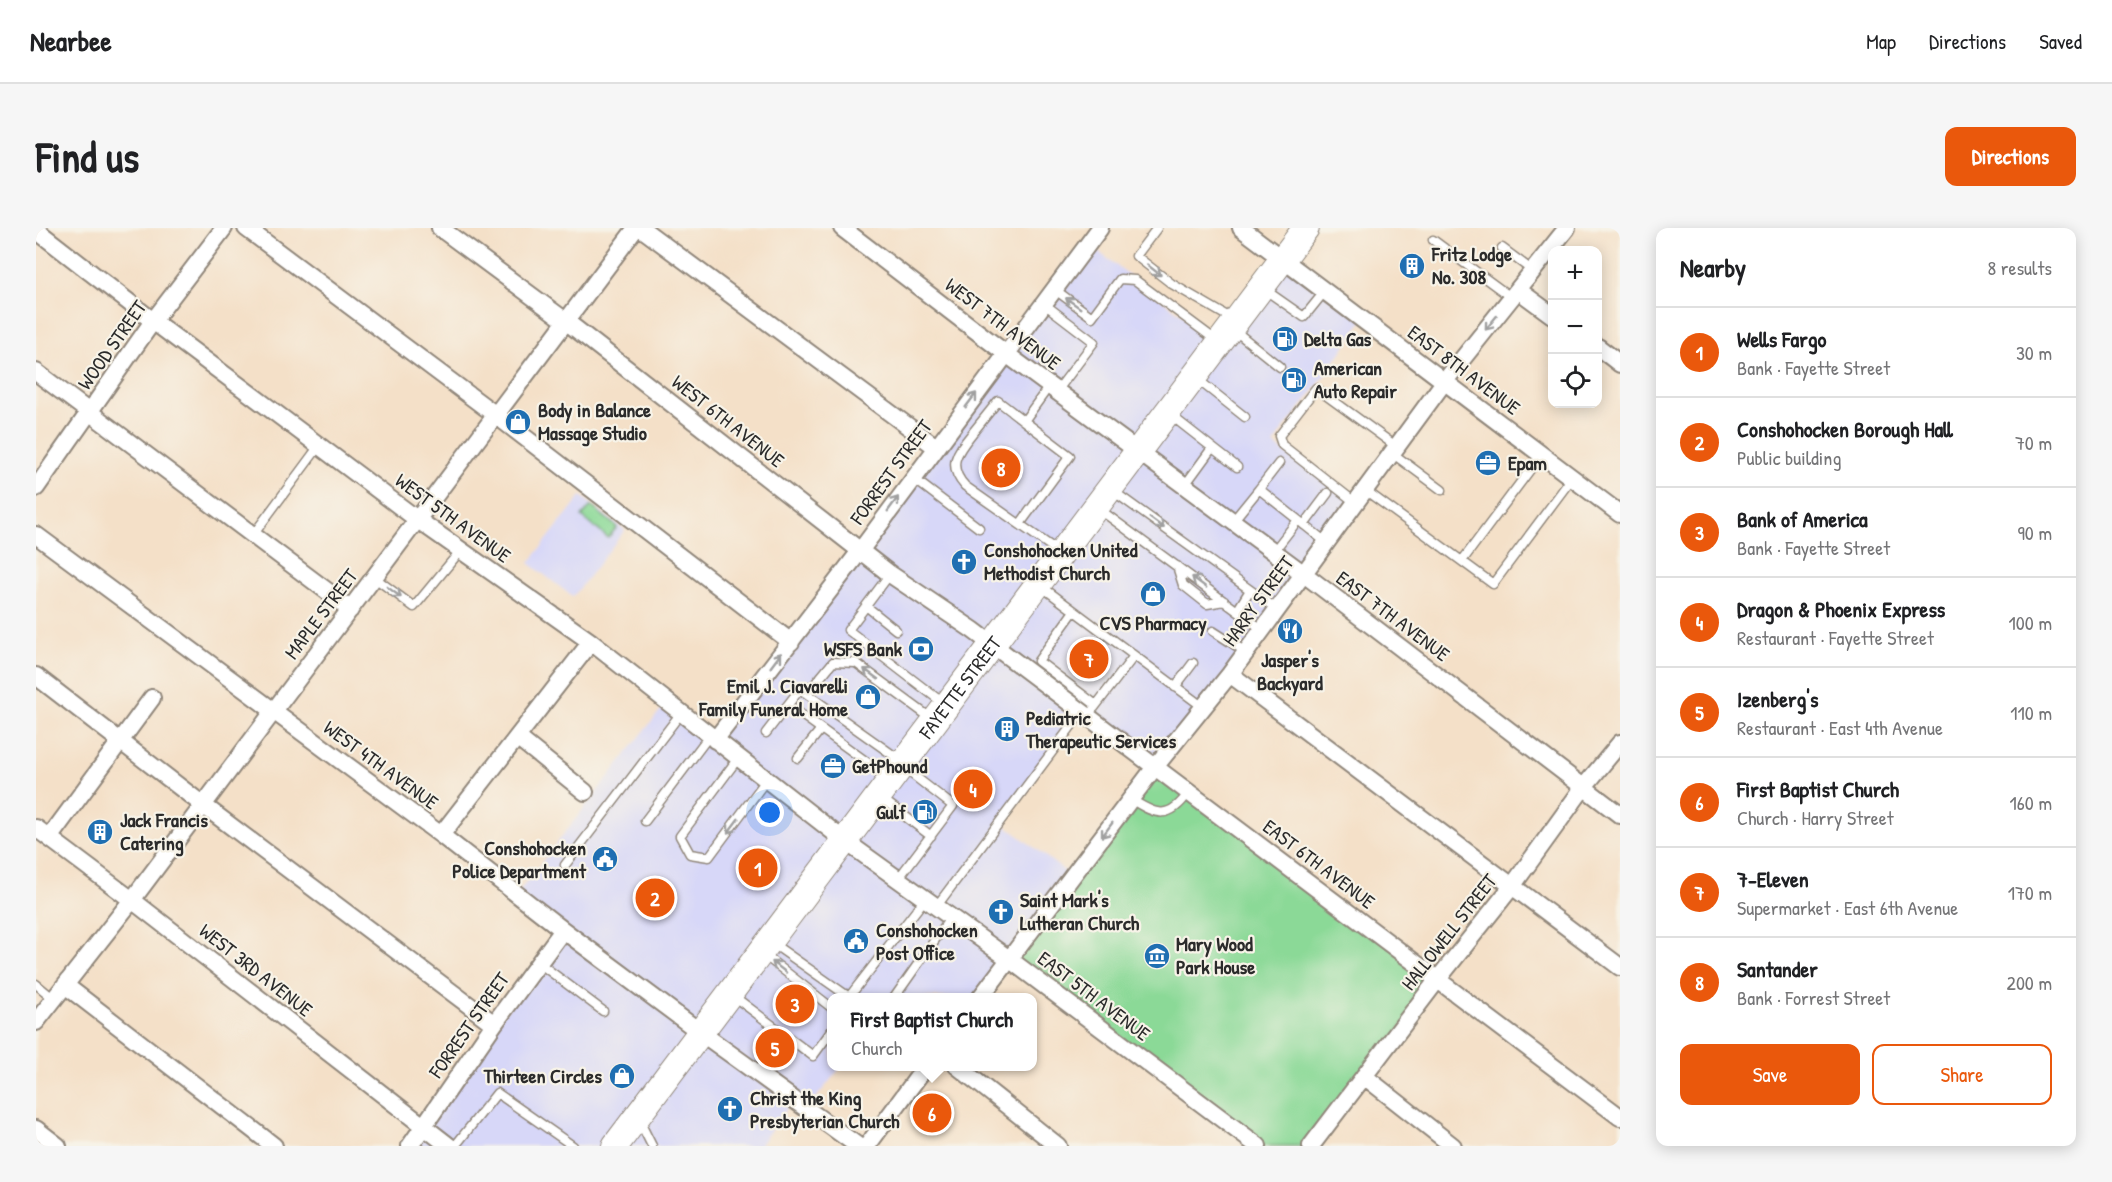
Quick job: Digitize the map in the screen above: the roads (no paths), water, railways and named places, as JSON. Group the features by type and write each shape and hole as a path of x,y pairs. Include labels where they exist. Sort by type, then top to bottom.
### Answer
{"main road":[{"name":"FAYETTE STREET","path":"615,1146 1306,228"}],"street":[{"name":"WOOD STREET","path":"36,488 153,321 224,228"},
{"path":"246,228 497,416 791,642"},
{"name":"WEST 6TH AVENUE","path":"440,228 567,322 890,574 992,644"},
{"name":"MAPLE STREET","path":"36,1022 132,900 636,228"},
{"path":"641,228 936,447"},
{"name":"WEST 7TH AVENUE","path":"842,228 1005,353 1140,451"},
{"name":"FORREST STREET","path":"712,738 791,642 1100,228"},
{"name":"EAST 8TH AVENUE","path":"1241,228 1620,514"},
{"name":"HARRY STREET","path":"984,993 1155,767 1230,674 1444,382 1567,228"},
{"name":"WEST 5TH AVENUE","path":"36,230 418,520 591,642 845,841"},
{"path":"1515,294 1548,313"},
{"path":"1602,351 1620,364"},
{"path":"36,372 350,610"},
{"name":"EAST 7TH AVENUE","path":"1140,451 1620,815"},
{"name":"WEST 4TH AVENUE","path":"36,535 441,835 700,1032 858,1146"},
{"path":"441,835 591,642"},
{"name":"EAST 6TH AVENUE","path":"992,644 1033,667 1155,767 1620,1117"},
{"path":"1230,674 1620,967"},
{"path":"36,676 494,1024"},
{"path":"42,833 121,741 152,698"},
{"path":"517,736 585,792"},
{"name":"HALLOWELL STREET","path":"1311,1146 1620,743"},
{"name":"WEST 3RD AVENUE","path":"42,833 449,1146"},
{"name":"EAST 5TH AVENUE","path":"845,841 1009,959 1258,1146"},
{"name":"FORREST STREET","path":"410,1146 494,1024 563,930"},
{"path":"65,985 274,1146"},
{"path":"867,1146 922,1071"},
{"path":"963,1071 1058,1146"},
{"path":"1364,1076 1454,1146"},
{"path":"36,1129 58,1146"}],"lane":[{"path":"1157,228 1136,256 1229,331 1280,367"},
{"path":"1433,240 1515,294"},
{"path":"1502,248 1533,271"},
{"path":"1054,289 1092,316 1120,279 1135,280 1229,331"},
{"path":"1262,287 1305,317 1325,291"},
{"path":"1024,420 1094,342 1043,303"},
{"path":"1194,377 1245,417"},
{"path":"1442,490 1316,388 1279,435 1282,445 1462,561 1493,584 1572,478"},
{"path":"1020,524 1070,456 998,401 961,448 955,464 959,480 1060,553"},
{"path":"1168,413 1237,467"},
{"path":"253,535 319,446"},
{"path":"1185,485 1212,448"},
{"path":"1462,561 1541,455"},
{"path":"1233,521 1279,463"},
{"path":"913,478 979,528"},
{"path":"1259,489 1327,543"},
{"path":"1274,551 1328,493"},
{"path":"1103,498 1177,566 1263,630"},
{"path":"1103,498 1278,610"},
{"path":"375,578 414,607 461,550"},
{"path":"890,574 848,630 940,713"},
{"path":"1038,584 1203,707"},
{"path":"1237,611 1250,590"},
{"path":"866,606 897,630"},
{"path":"1033,667 1074,611"},
{"path":"1213,630 1246,652"},
{"path":"852,993 930,903 1134,656"},
{"path":"766,733 801,689 814,685 833,662 856,663 940,713"},
{"path":"1175,687 1193,663"},
{"path":"801,689 894,776 931,836"},
{"path":"788,705 894,776 953,806 898,879"},
{"path":"565,865 681,713"},
{"path":"798,758 821,729"},
{"path":"645,821 712,738"},
{"path":"739,757 680,836 690,854 709,857 768,779"},
{"path":"1131,799 1157,813 1173,810 1181,804 1189,792"},
{"path":"898,993 951,917"},
{"path":"765,947 842,993"},
{"path":"765,947 827,1004"},
{"path":"539,963 603,1011"},
{"path":"36,984 54,999"},
{"path":"730,993 813,1056 827,1036"},
{"path":"455,1146 497,1093 573,1146"},
{"path":"637,1116 652,1146"}],"place":[{"name":"Fritz Lodge No. 308","path":"1412,266"},
{"name":"Delta Gas","path":"1285,339"},
{"name":"American Auto Repair","path":"1294,380"},
{"name":"Body in Balance Massage Studio","path":"518,422"},
{"name":"Epam","path":"1488,463"},
{"name":"Santander","path":"1001,468"},
{"name":"Conshohocken United Methodist Church","path":"964,562"},
{"name":"CVS Pharmacy","path":"1153,594"},
{"name":"Jasper's Backyard","path":"1290,631"},
{"name":"WSFS Bank","path":"921,649"},
{"name":"7-Eleven","path":"1089,659"},
{"name":"Emil J. Ciavarelli Family Funeral Home","path":"868,697"},
{"name":"Pediatric Therapeutic Services","path":"1007,729"},
{"name":"GetPhound","path":"833,766"},
{"name":"Dragon & Phoenix Express","path":"973,789"},
{"name":"Gulf","path":"925,812"},
{"name":"Jack Francis Catering","path":"100,832"},
{"name":"Conshohocken Police Department","path":"605,859"},
{"name":"Wells Fargo","path":"758,868"},
{"name":"Conshohocken Borough Hall","path":"655,898"},
{"name":"Saint Mark's Lutheran Church","path":"1001,912"},
{"name":"Conshohocken Post Office","path":"856,941"},
{"name":"Mary Wood Park House","path":"1157,956"},
{"name":"Bank of America","path":"795,1004"},
{"name":"Izenberg's","path":"775,1048"},
{"name":"Thirteen Circles","path":"622,1076"},
{"name":"Christ the King Presbyterian Church","path":"730,1109"},
{"name":"First Baptist Church","path":"932,1113"}]}
